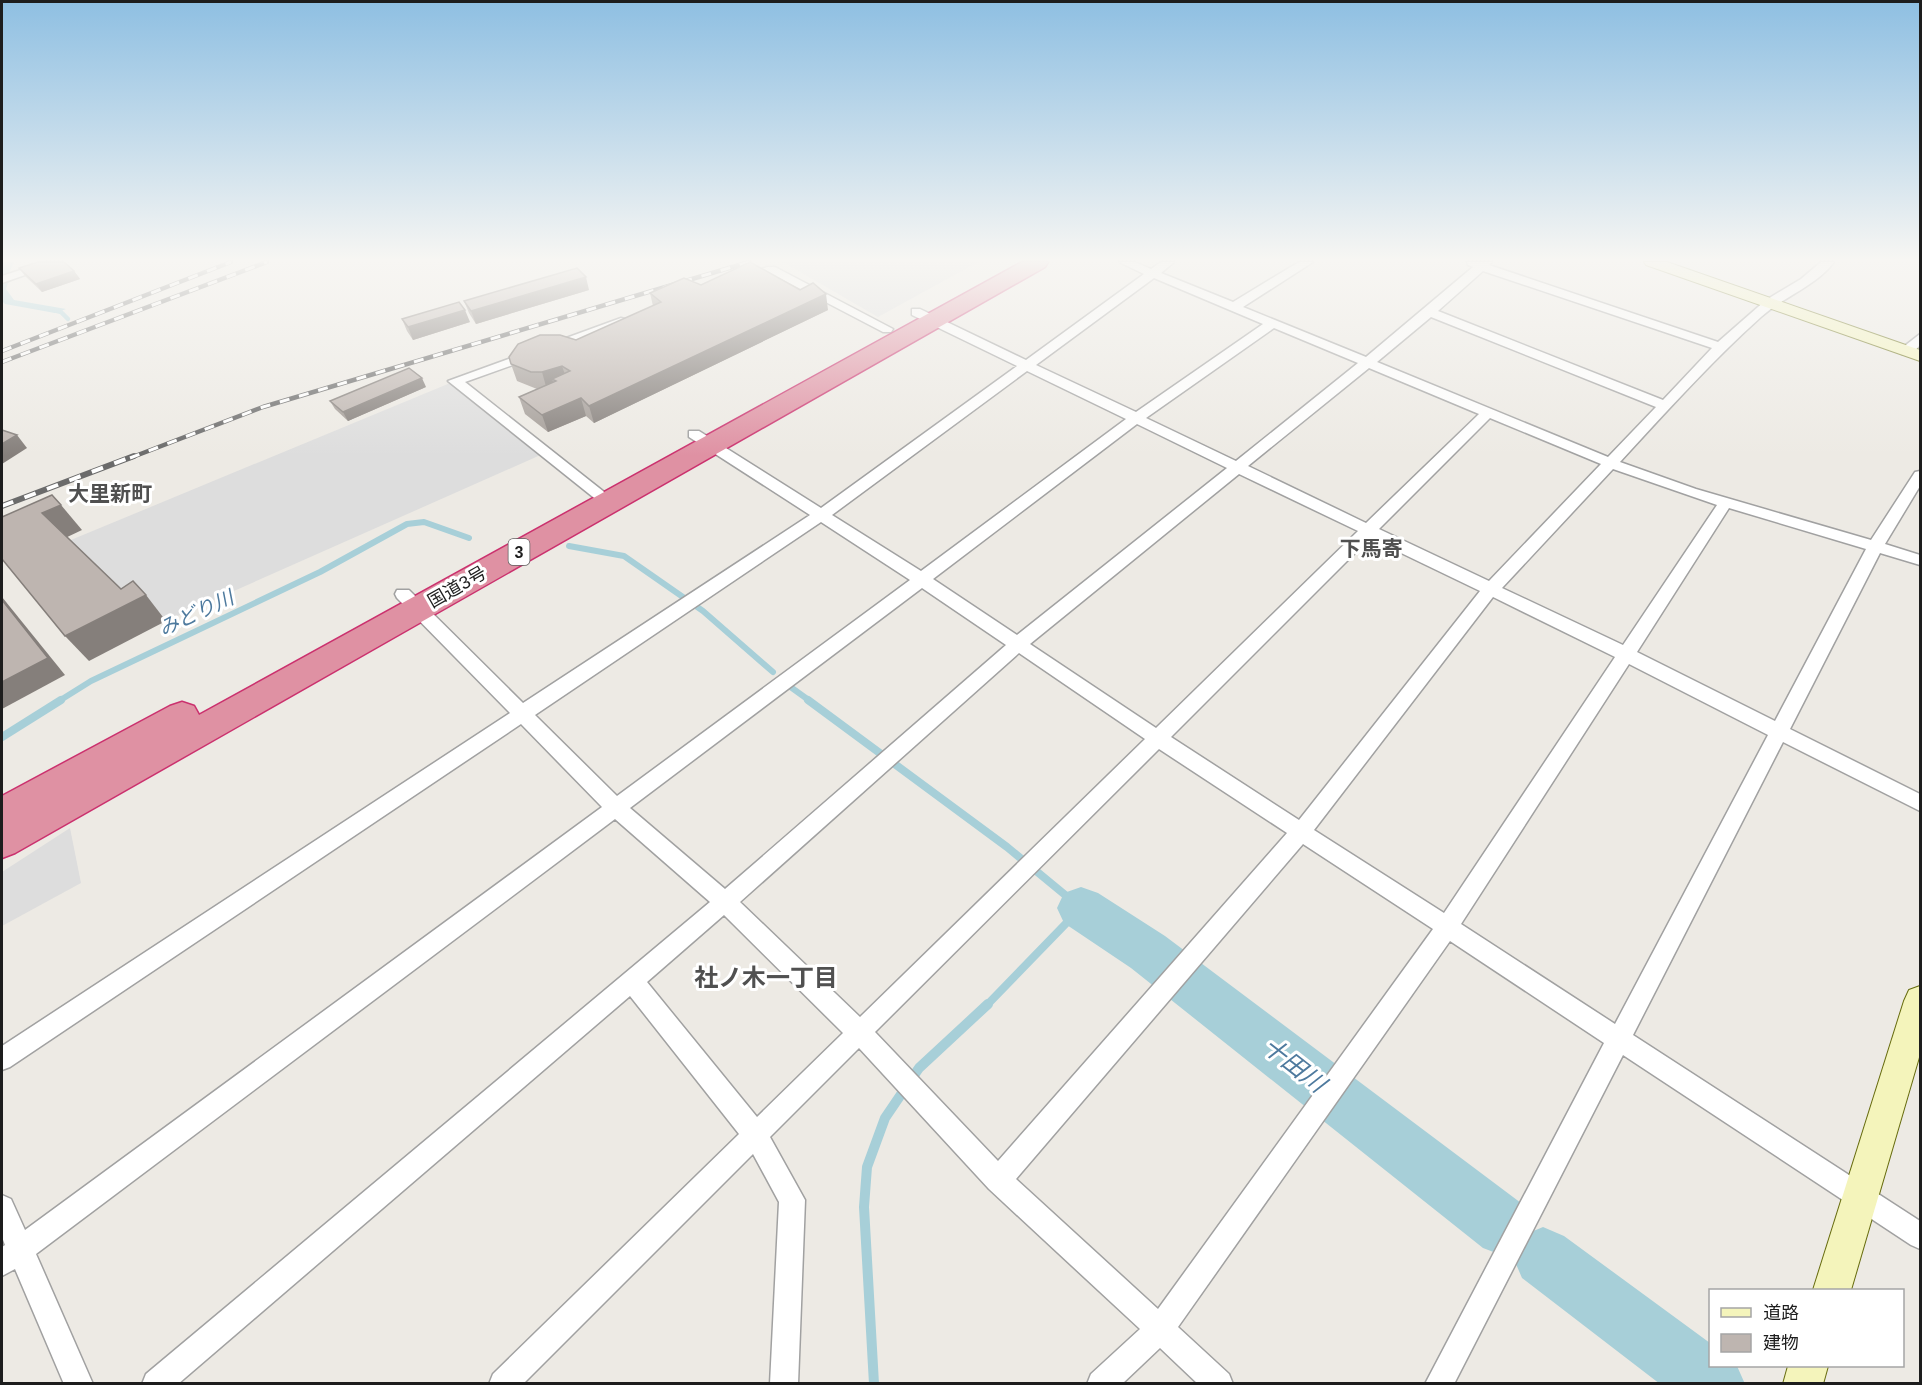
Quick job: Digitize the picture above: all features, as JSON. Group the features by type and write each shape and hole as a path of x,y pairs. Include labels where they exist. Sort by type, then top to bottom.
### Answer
{"highway":[{"name":"国道3号","path":"702,439 893,327"},
{"name":"国道3号","path":"2,842 411,601 905,327"},
{"name":"国道3号","path":"2,813 411,601"}],"street":[{"path":"600,496 455,381 609,327"},
{"path":"882,327 886,329"},
{"path":"947,327 1138,417 1368,531 1627,655 1777,733 1920,803"},
{"path":"2,1059 820,516 1079,327"},
{"path":"10,1256 616,808 1138,417 1268,327"},
{"path":"1282,327 1486,414 1610,463 1726,502 1920,560"},
{"path":"156,1383 725,902 1018,645 1411,327"},
{"path":"1467,327 1664,405"},
{"path":"1661,327 1720,347"},
{"path":"998,1180 1301,832 1490,590 1664,405 1720,347 1743,327"},
{"path":"1838,327 1914,353 1920,338"},
{"path":"504,1383 1486,414"},
{"path":"702,439 922,580 1159,739 1920,1236"},
{"path":"1439,1383 1620,1040 1875,547 1920,475"},
{"path":"1101,1383 1161,1328 1447,927 1726,502"},
{"path":"411,601 616,808 725,902 859,1032 998,1180 1219,1383"},
{"path":"632,981 755,1134 792,1200 784,1383"},
{"path":"1832,1289 1920,1001"},
{"path":"2,1208 10,1256 79,1383"},
{"path":"1803,1383 1807,1367"}],"shaded area":[{"path":"455,381 545,453 155,626 66,542"},
{"path":"70,828 81,883 2,926 2,872"}],"building":[{"path":"606,327 757,327 589,406 581,398 542,415 519,397 556,381 552,379 570,371 562,366 542,372 531,372 511,364 509,357 518,344 540,335 560,335 576,340"},
{"path":"409,368 422,378 343,412 330,401"},
{"path":"2,430 17,435 2,444"},
{"path":"52,495 61,505 42,513 121,589 133,581 146,595 65,636 2,559 2,517"},
{"path":"2,600 48,658 2,682"}],"waterway":[{"name":"みどり川","path":"59,701 91,681 320,572 407,524 424,522 469,538"},
{"path":"569,546 624,556 703,611 773,672"},
{"path":"785,683 810,701"},
{"name":"みどり川","path":"2,737 61,700"},
{"path":"808,700 1007,847 1081,908 987,1005"},
{"name":"十田川","path":"1081,908 1148,952 1504,1227"},
{"path":"874,1384 864,1207 867,1167 885,1118 919,1068 987,1005"},
{"name":"十田川","path":"1543,1257 1713,1384"}],"railway":[{"path":"2,351 65,327"},
{"path":"2,362 96,327"},
{"path":"130,458 263,407 532,327"},
{"path":"2,506 134,456"}],"district":[{"name":"大里新町","path":"110,494"},
{"name":"下馬寄","path":"1371,549"},
{"name":"社ノ木一丁目","path":"766,978"}]}
